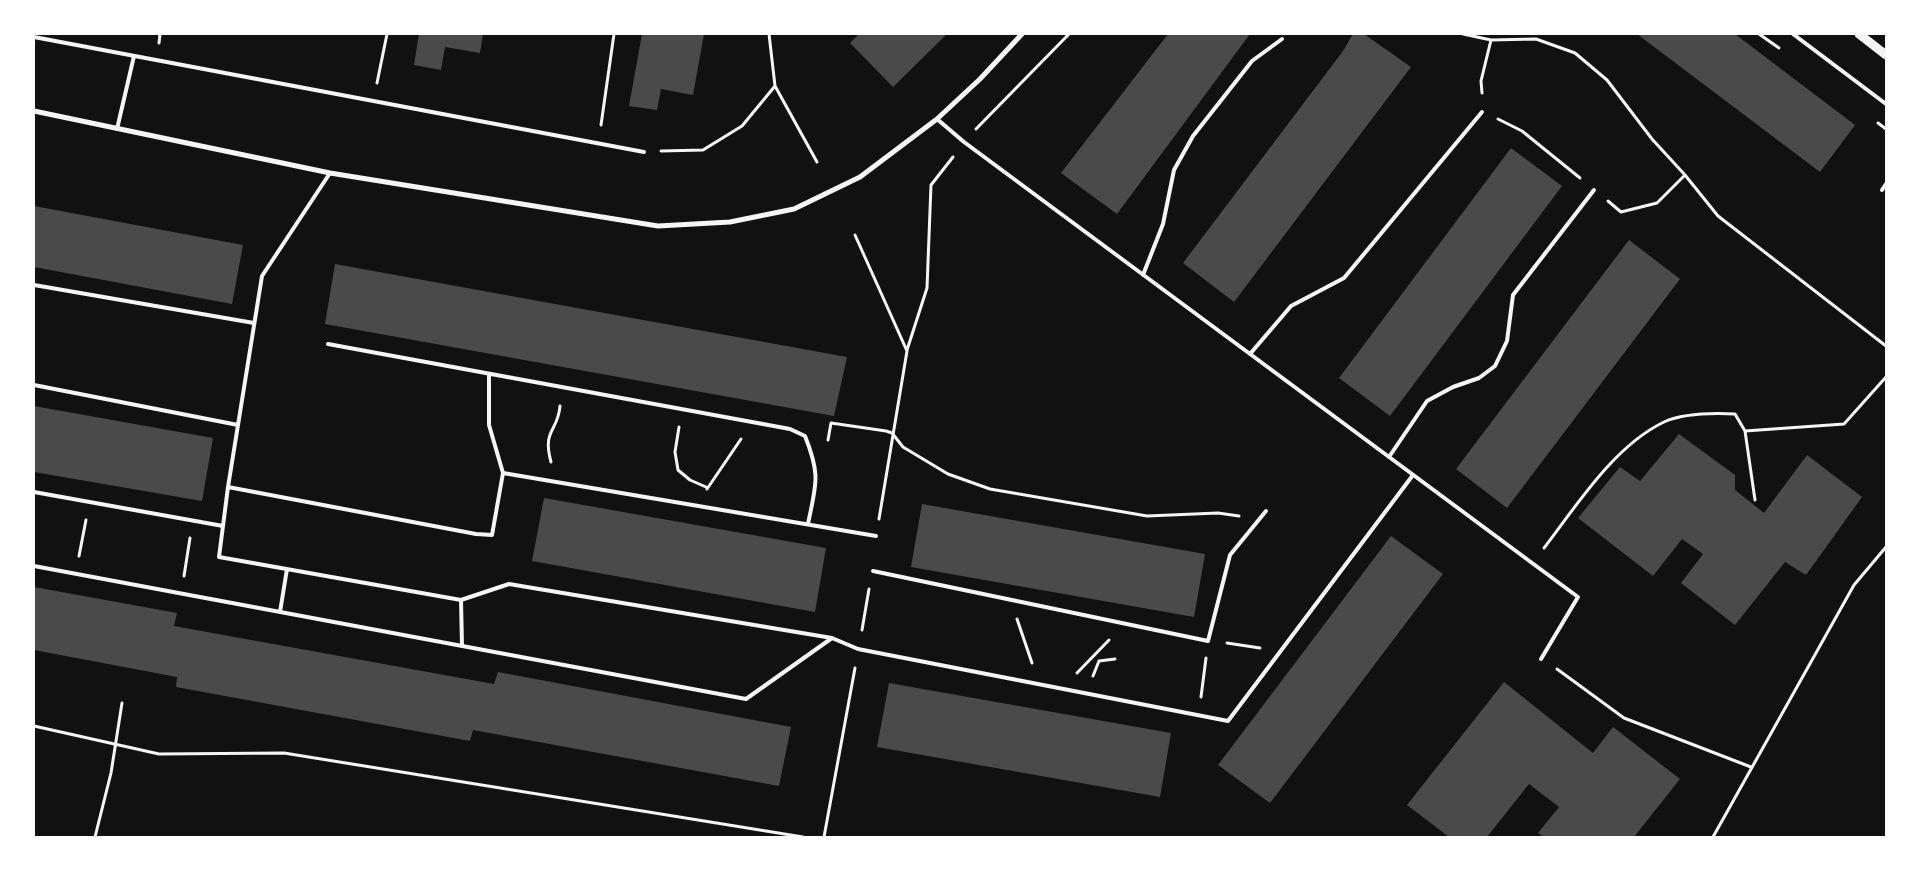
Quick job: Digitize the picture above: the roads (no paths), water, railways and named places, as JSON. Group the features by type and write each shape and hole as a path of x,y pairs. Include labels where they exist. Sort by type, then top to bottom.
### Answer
{"street":[{"path":"34,111 330,173 658,226 730,222 794,208 860,177 937,119 980,79 1022,34"},
{"path":"1859,34 1886,55"}],"lane":[{"path":"1792,34 1886,104"},
{"path":"34,37 644,152"},
{"path":"1143,275 1162,224 1174,170 1193,136 1252,61 1282,39"},
{"path":"117,129 134,56"},
{"path":"1250,354 1291,306 1344,278 1482,112"},
{"path":"937,119 964,142 1578,597 1541,658"},
{"path":"330,173 262,276 228,487 219,557 461,600 509,584 832,638 858,649 1228,721 1413,475"},
{"path":"1882,190 1886,184"},
{"path":"1390,457 1427,401 1453,387 1479,378 1495,366 1508,341 1514,295 1594,190"},
{"path":"34,285 254,323"},
{"path":"328,344 790,429 805,436 814,457 817,478 808,524"},
{"path":"228,487 476,534 492,534 503,473 490,425 489,374"},
{"path":"34,386 238,425"},
{"path":"503,473 876,536"},
{"path":"34,492 223,526"},
{"path":"873,571 1208,641 1230,555 1266,511"},
{"path":"34,566 746,699 832,638"},
{"path":"280,612 287,569"},
{"path":"461,600 462,646"}]}
